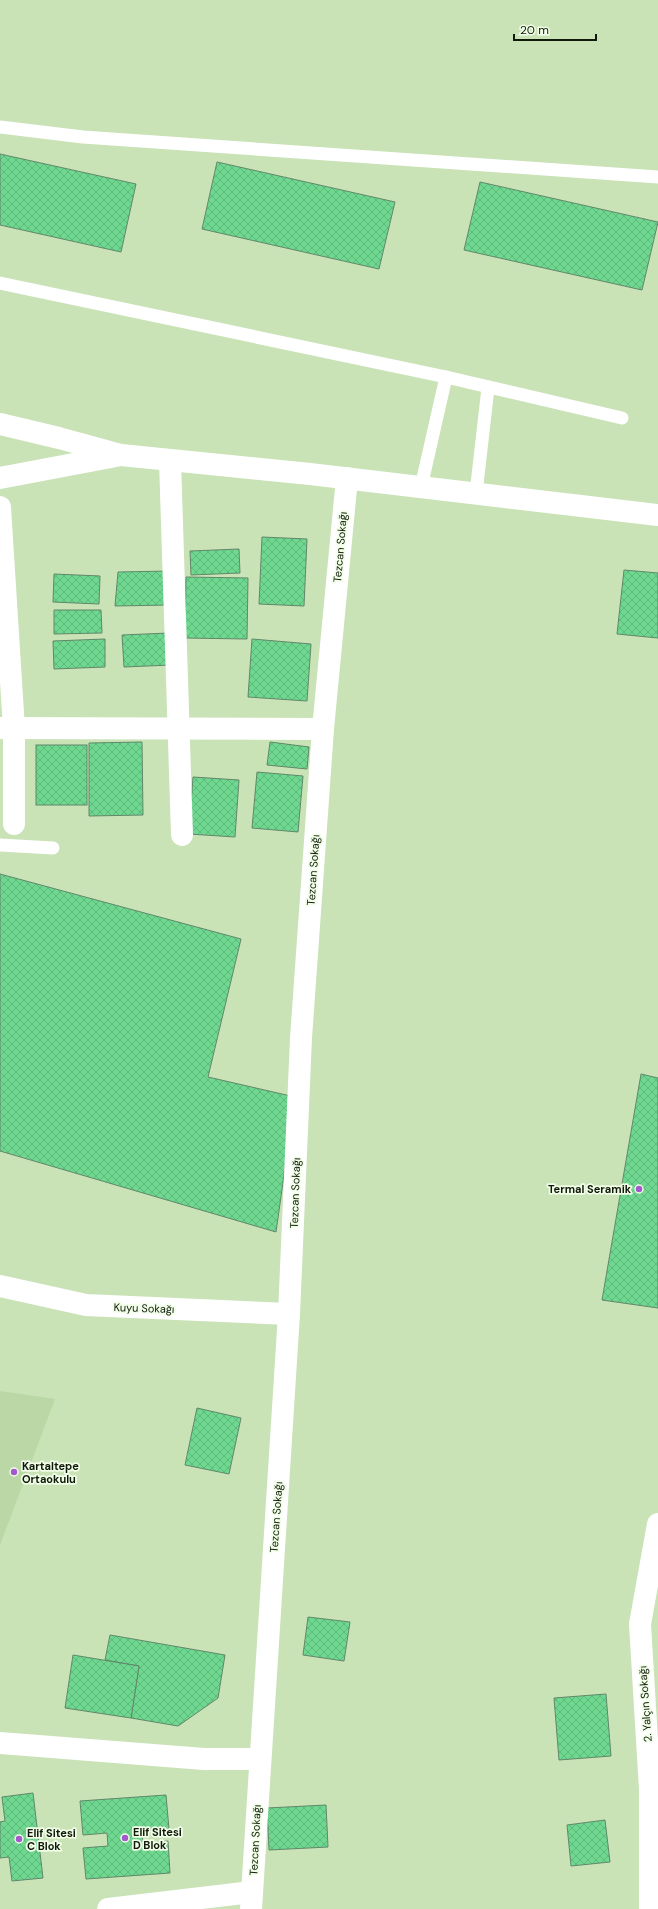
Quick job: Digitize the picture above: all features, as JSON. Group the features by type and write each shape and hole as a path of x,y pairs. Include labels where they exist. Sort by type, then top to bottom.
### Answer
{"street":[{"path":"0,424 59,438 121,456 347,478 658,515"},
{"path":"0,478 121,456"},
{"path":"170,461 180,729 182,836"},
{"name":"Tezcan Sokağı","path":"252,1901 290,1314 301,1038 323,729 347,478"},
{"path":"0,507 7,729 14,824"},
{"path":"7,729 323,729"},
{"name":"Kuyu Sokağı","path":"0,1286 86,1305 290,1314"},
{"name":"2. Yalçın Sokağı","path":"650,1909 650,1790 640,1624 658,1524"},
{"path":"0,1743 204,1759 260,1759"},
{"path":"108,1909 252,1901"}],"lane":[{"path":"0,127 91,138 658,177"},
{"path":"0,283 446,377 622,418"},
{"path":"421,487 446,377"},
{"path":"476,493 488,388"},
{"path":"0,845 53,848"}],"shaded area":[{"name":"Kartaltepe Ortaokulu","path":"0,1391 55,1399 0,1545"}],"building":[{"path":"0,154 136,184 121,252 0,225"},
{"path":"217,162 395,202 379,269 202,229"},
{"path":"480,182 658,222 642,290 464,250"},
{"path":"262,537 307,539 304,606 259,604"},
{"path":"239,549 240,573 191,575 190,551"},
{"path":"624,570 658,573 658,638 617,634"},
{"path":"169,571 170,605 115,606 118,572"},
{"path":"54,574 100,576 99,604 53,602"},
{"path":"186,577 248,578 247,639 185,638"},
{"path":"54,610 101,610 102,633 54,634"},
{"path":"169,633 171,665 124,667 122,635"},
{"path":"105,639 105,667 54,669 53,641"},
{"path":"252,639 311,644 307,701 248,697"},
{"path":"142,742 143,815 89,816 89,743"},
{"path":"270,742 309,747 307,769 267,765"},
{"path":"36,745 87,745 87,805 36,805"},
{"path":"257,772 303,776 298,832 252,828"},
{"path":"193,777 239,780 235,837 189,834"},
{"path":"0,874 241,939 208,1077 295,1097 276,1232 0,1151"},
{"name":"Termal Seramik","path":"641,1074 658,1078 658,1308 602,1300"},
{"path":"197,1408 241,1418 229,1474 185,1465"},
{"path":"308,1617 350,1622 344,1661 303,1655"},
{"path":"110,1635 225,1655 218,1698 178,1726 131,1718 139,1666 105,1660"},
{"path":"73,1655 139,1666 131,1718 65,1708"},
{"path":"606,1694 611,1756 559,1760 554,1698"},
{"name":"Elif Sitesi C Blok","path":"33,1793 43,1878 12,1881 9,1857 0,1858 0,1822 5,1821 2,1797"},
{"name":"Elif Sitesi D Blok","path":"166,1795 169,1829 142,1831 143,1844 168,1841 170,1873 86,1879 83,1848 108,1846 107,1833 83,1835 80,1801"},
{"path":"326,1805 328,1847 269,1850 267,1808"},
{"path":"605,1820 610,1862 571,1866 567,1825"}],"place":[{"name":"Termal Seramik","path":"639,1189"},
{"name":"Kartaltepe Ortaokulu","path":"14,1472"},
{"name":"Elif Sitesi D Blok","path":"125,1838"},
{"name":"Elif Sitesi C Blok","path":"19,1839"}]}
